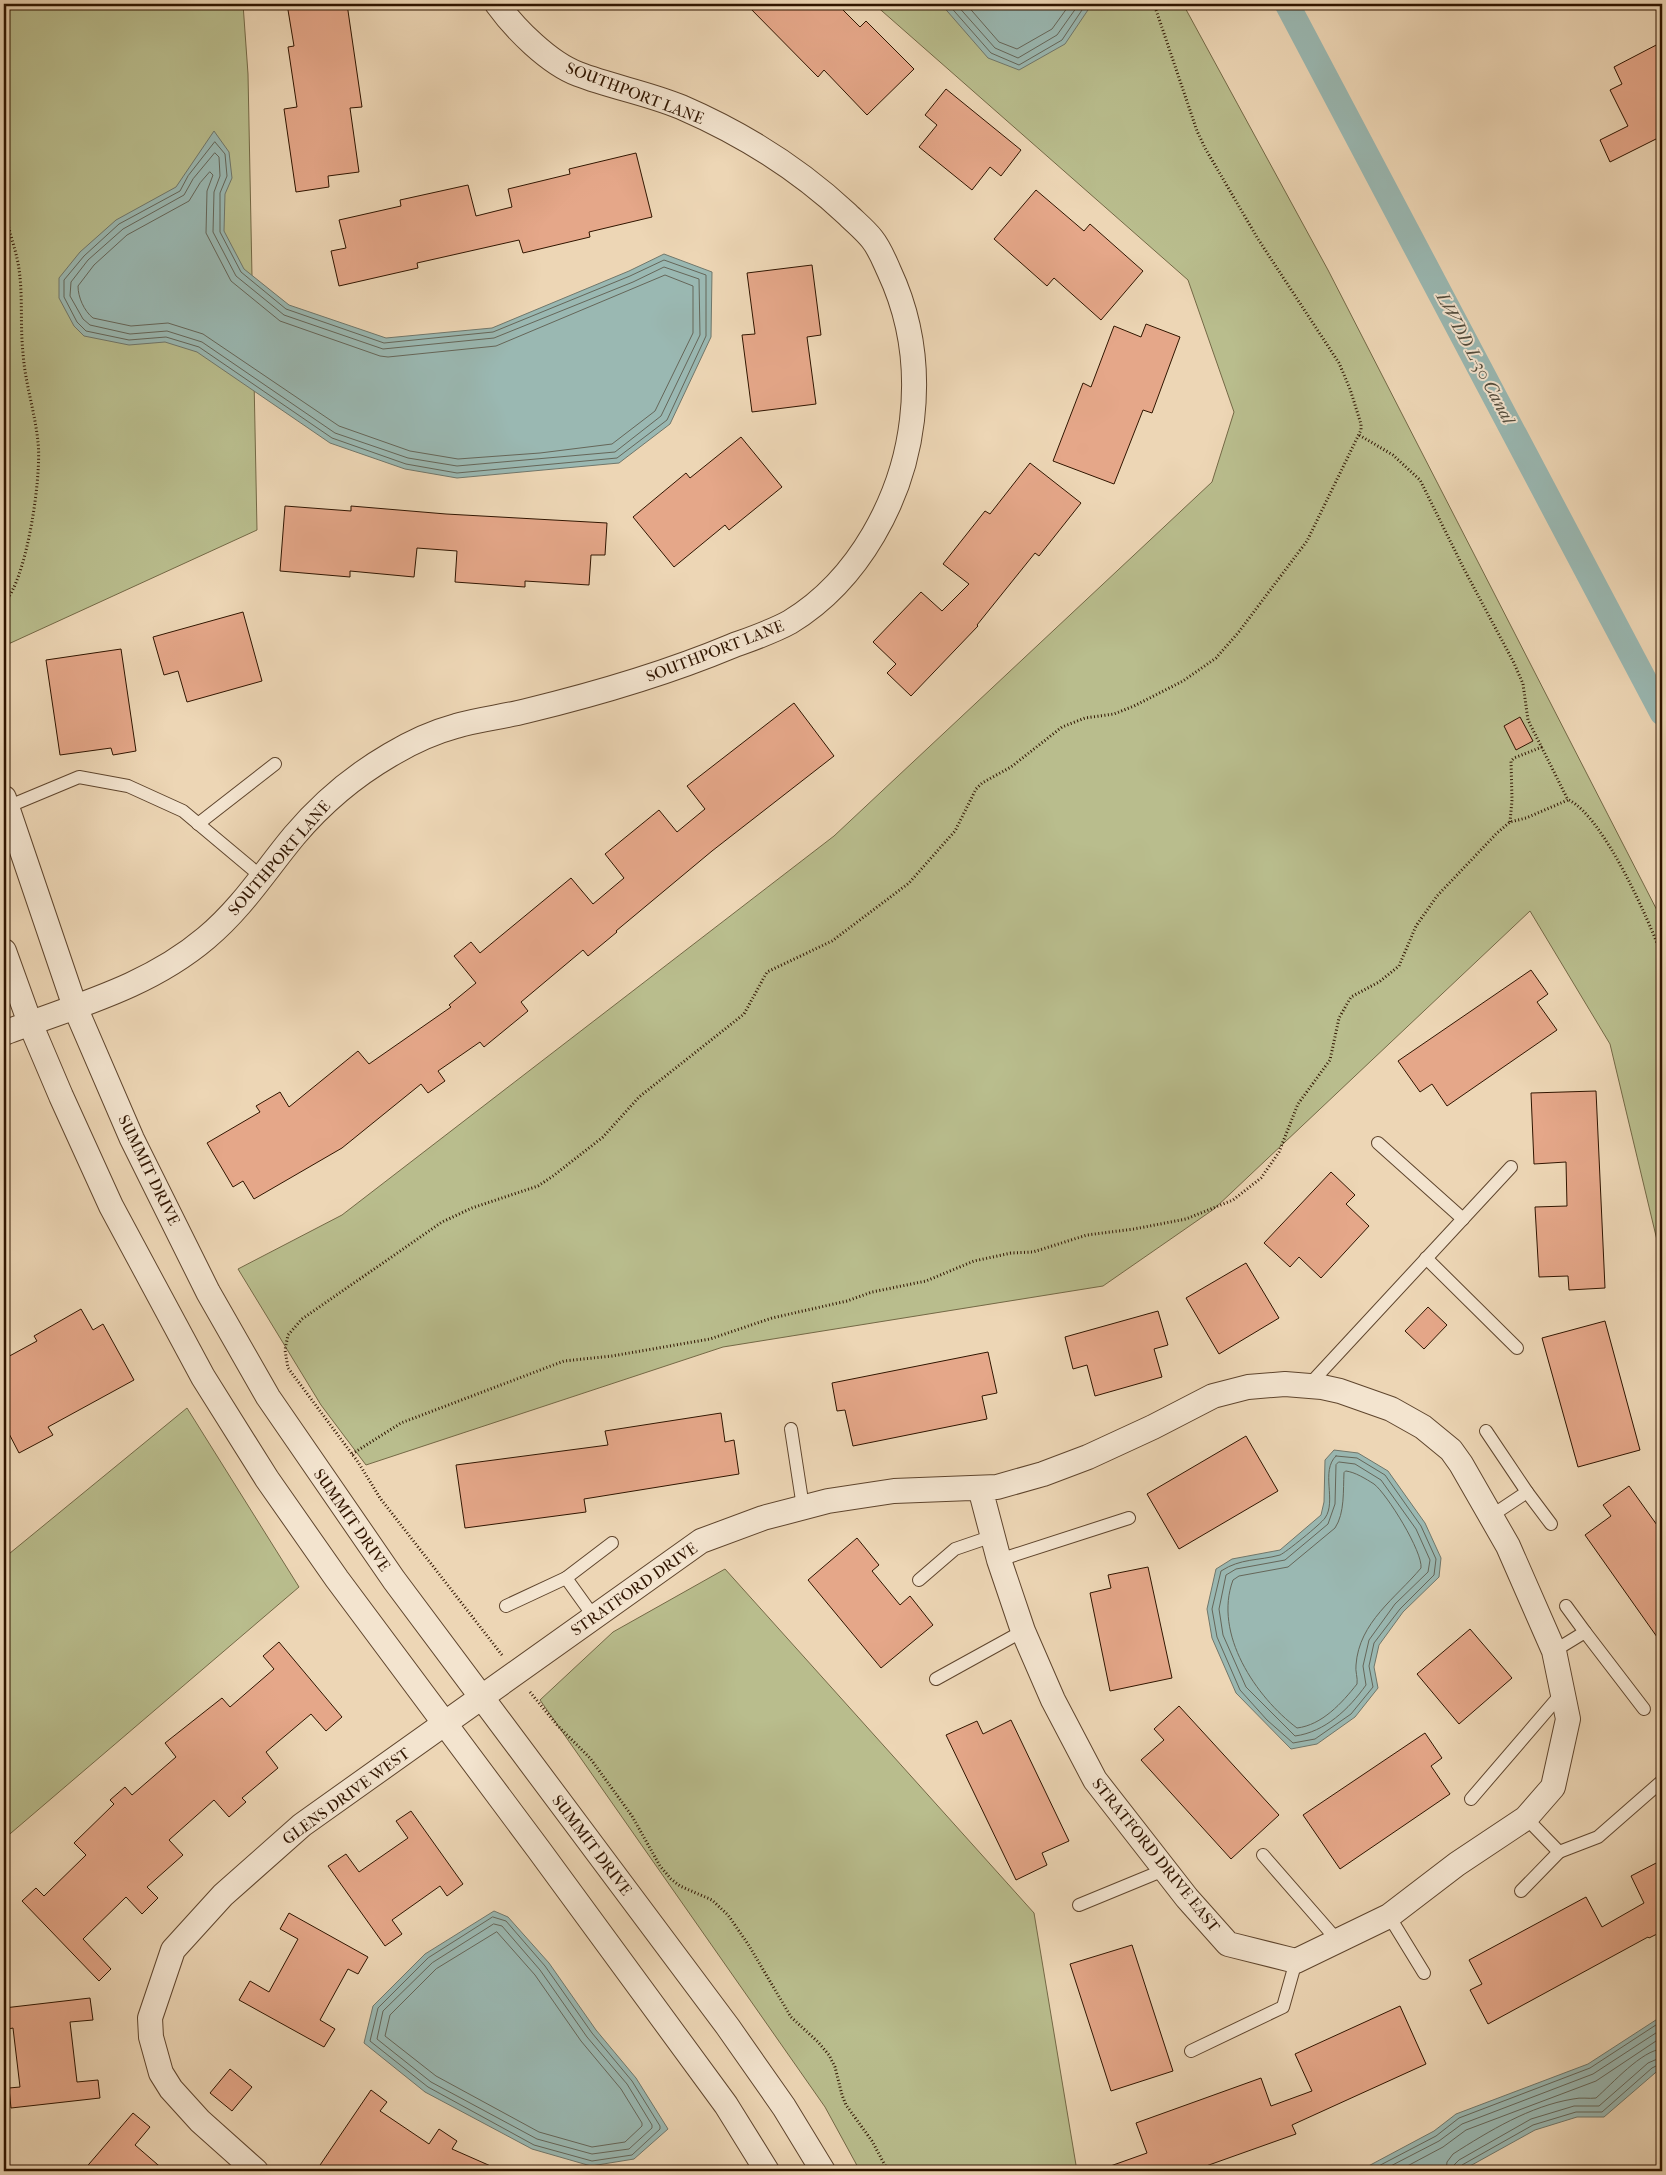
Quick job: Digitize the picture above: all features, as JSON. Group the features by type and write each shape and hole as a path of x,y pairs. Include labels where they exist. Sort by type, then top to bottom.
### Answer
{"street":[{"name":"SOUTHPORT LANE","path":"4,1033 106,997 166,968 206,938 242,904 294,835 328,799 367,769 395,752 456,726 520,713 587,696 690,663 794,620 825,595 852,566 884,516 900,479 907,451 914,402 914,362 907,323 898,290 872,238 841,209 792,169 738,135 681,107 641,92 580,75 564,67 532,42 497,4"},
{"name":"SUMMIT DRIVE","path":"5,803 75,1007 132,1139 200,1275 268,1397 394,1580 728,2027 784,2107 823,2171"},
{"path":"4,950 30,1023 111,1206 202,1378 267,1479 326,1564 726,2105 767,2171"},
{"path":"980,1488 997,1487 1042,1474 1088,1457 1153,1427 1213,1396 1248,1387 1285,1384 1340,1391 1374,1401 1423,1427 1451,1450 1508,1546 1554,1651 1568,1719 1553,1788 1526,1818 1457,1864 1389,1916 1296,1961"},
{"name":"STRATFORD DRIVE","path":"481,1697 701,1541 763,1518 828,1501 894,1491 980,1488"},
{"name":"STRATFORD DRIVE EAST","path":"980,1488 999,1560 1023,1631 1053,1700 1094,1780 1164,1870 1228,1944 1296,1961"},
{"name":"GLENS DRIVE WEST","path":"256,2171 200,2121 171,2089 158,2064 151,2037 150,2018 173,1950 223,1895 302,1825 481,1697"}],"lane":[{"path":"198,824 275,764"},
{"path":"5,803 79,777 128,786 183,811 263,878"},
{"path":"1378,1143 1463,1219"},
{"path":"1308,1386 1511,1167"},
{"path":"1426,1258 1517,1348"},
{"path":"790,1429 803,1507"},
{"path":"1486,1431 1551,1524"},
{"path":"1490,1516 1527,1492"},
{"path":"999,1560 1129,1518"},
{"path":"919,1580 955,1549 992,1536"},
{"path":"506,1606 566,1578 612,1543"},
{"path":"566,1578 594,1616"},
{"path":"1566,1606 1644,1709"},
{"path":"936,1679 1023,1631"},
{"path":"1554,1651 1584,1632"},
{"path":"1471,1799 1562,1693"},
{"path":"1521,1891 1559,1852 1598,1837 1662,1781"},
{"path":"1526,1818 1559,1852"},
{"path":"1264,1855 1338,1941"},
{"path":"1079,1905 1164,1870"},
{"path":"1389,1916 1424,1973"},
{"path":"1191,2052 1284,2007 1296,1961"}],"path":[{"path":"888,2171 872,2140 846,2105 835,2067 829,2055 791,2017 728,1915 712,1900 680,1886 660,1866 632,1816 590,1758 557,1725 515,1673 380,1498 352,1454 288,1368 285,1343 297,1322 442,1222 472,1208 538,1186 604,1136 638,1096 744,1014 767,972 832,941 909,883 955,831 976,789 982,783 1011,767 1062,727 1085,718 1114,714 1134,706 1183,682 1216,658 1238,633 1310,537 1346,458 1359,435 1361,424 1339,363 1258,239 1205,148 1197,131 1154,4"},
{"path":"4,203 6,224 19,268 23,354 39,444 36,500 17,582 4,602"},
{"path":"1359,435 1393,455 1420,480 1464,569 1514,663 1523,684 1528,720 1568,800 1586,813 1604,837 1647,917 1662,956"},
{"path":"1510,822 1512,800 1511,762 1514,758 1542,747"},
{"path":"352,1454 401,1423 564,1361 612,1356 710,1339 772,1318 847,1301 872,1292 926,1282 974,1261 1011,1253 1033,1252 1088,1235 1186,1219 1233,1200 1261,1178 1279,1152 1298,1104 1330,1060 1339,1018 1346,1003 1360,990 1379,982 1399,966 1416,926 1437,896 1497,833 1510,822 1526,818 1568,800"}],"green space":[{"path":"4,4 243,4 248,74 257,530 4,646"},
{"path":"874,4 1183,4 1328,270 1662,920 1662,1261 1610,1044 1530,911 1214,1209 1103,1286 723,1347 366,1465 321,1405 238,1269 342,1215 834,836 1212,482 1234,412 1188,280"},
{"path":"187,1408 299,1587 4,1839 4,1558"},
{"path":"725,1569 1034,1913 1077,2171 860,2171 825,2107 540,1700 613,1632"}],"water":[{"path":"941,4 1092,4 1065,44 1019,70 988,58"},
{"path":"214,131 229,152 232,178 225,194 224,231 244,269 289,305 386,338 492,328 629,271 664,254 712,272 711,337 670,424 619,463 457,478 405,469 330,443 197,352 165,342 129,345 84,336 74,326 59,298 59,278 80,252 116,220 176,187"},
{"path":"1334,1450 1358,1453 1388,1471 1425,1523 1441,1558 1439,1577 1403,1612 1379,1645 1374,1667 1378,1688 1355,1717 1317,1744 1291,1749 1236,1693 1212,1638 1207,1609 1216,1569 1232,1559 1280,1550 1321,1515 1324,1502 1325,1460"},
{"path":"494,1911 508,1917 549,1963 596,2030 636,2078 668,2129 634,2159 591,2166 532,2149 425,2092 364,2043 373,2006 425,1954"},
{"path":"1662,2016 1662,2067 1604,2117 1577,2117 1535,2130 1461,2171 1359,2171 1434,2131 1456,2114 1588,2064"}],"building":[{"path":"287,4 347,4 362,107 350,108 359,172 328,176 329,187 296,192 284,109 297,107 288,47 294,46"},
{"path":"746,4 837,4 860,27 866,21 914,69 867,115 824,70 818,77"},
{"path":"1662,42 1662,136 1610,162 1600,140 1628,126 1610,90 1622,84 1614,67"},
{"path":"946,89 1021,150 1001,176 990,167 972,190 919,147 937,125 925,115"},
{"path":"636,153 652,217 589,232 590,237 523,253 519,240 417,263 418,268 339,286 331,251 346,248 339,220 401,206 400,200 468,185 476,216 512,207 508,189 570,174 569,169"},
{"path":"1036,190 1084,231 1090,224 1143,271 1101,320 1054,278 1047,286 994,239"},
{"path":"812,265 821,335 807,337 816,404 752,412 742,335 755,334 747,273"},
{"path":"1146,324 1180,337 1152,413 1143,410 1114,484 1053,461 1083,383 1091,387 1114,326 1141,337"},
{"path":"741,437 782,487 729,530 725,525 674,567 633,517 686,473 690,478"},
{"path":"1030,463 1081,503 1039,556 1035,553 978,626 911,696 887,673 896,664 873,642 921,592 942,611 969,584 943,564 985,511 990,514"},
{"path":"285,506 351,511 351,506 446,514 607,523 605,555 591,555 589,585 525,581 525,587 455,582 457,551 417,548 414,577 350,571 350,577 280,571"},
{"path":"243,612 262,681 187,702 178,671 164,675 153,637"},
{"path":"121,649 136,751 113,755 111,748 60,755 46,660"},
{"path":"794,703 834,756 712,851 588,956 583,950 521,1002 528,1011 484,1047 480,1042 438,1071 445,1081 428,1093 421,1084 342,1148 254,1199 243,1181 233,1187 207,1143 260,1112 256,1106 280,1092 289,1107 358,1051 369,1064 451,1007 449,1005 476,983 454,956 471,942 480,953 571,878 593,904 624,878 605,854 659,810 677,832 705,809 687,786"},
{"path":"1520,717 1533,741 1516,750 1504,726"},
{"path":"1531,970 1548,994 1537,1002 1557,1030 1447,1106 1432,1084 1420,1092 1398,1061"},
{"path":"1596,1091 1605,1288 1569,1290 1568,1276 1539,1277 1535,1207 1567,1206 1566,1162 1534,1164 1531,1093"},
{"path":"1331,1172 1355,1195 1346,1204 1369,1226 1321,1278 1299,1257 1290,1267 1264,1243"},
{"path":"1246,1263 1279,1318 1219,1354 1186,1298"},
{"path":"1428,1307 1447,1325 1424,1349 1405,1331"},
{"path":"81,1309 93,1330 103,1324 134,1380 48,1427 53,1435 19,1453 4,1424 4,1359 37,1341 34,1336"},
{"path":"1158,1311 1168,1345 1154,1349 1162,1377 1095,1396 1087,1365 1073,1369 1065,1337"},
{"path":"1605,1321 1640,1450 1578,1467 1542,1338"},
{"path":"988,1352 997,1393 982,1396 987,1419 853,1446 845,1410 837,1411 832,1383"},
{"path":"721,1413 725,1442 734,1440 739,1474 584,1499 586,1512 465,1528 456,1465 608,1445 605,1431"},
{"path":"1246,1436 1278,1491 1179,1549 1147,1494"},
{"path":"1629,1486 1662,1532 1662,1644 1585,1535 1611,1516 1603,1505"},
{"path":"857,1538 879,1565 872,1571 900,1605 910,1596 933,1625 881,1668 808,1580"},
{"path":"1148,1567 1172,1678 1110,1691 1090,1593 1111,1588 1108,1575"},
{"path":"1470,1629 1512,1678 1459,1724 1417,1674"},
{"path":"279,1642 342,1717 326,1731 311,1714 266,1752 278,1768 242,1798 246,1802 229,1817 214,1800 169,1840 183,1855 147,1887 158,1898 142,1914 126,1897 83,1939 111,1969 99,1981 22,1901 36,1888 44,1896 86,1855 74,1843 114,1804 110,1800 125,1787 132,1795 176,1757 165,1743 222,1698 230,1707 274,1669 263,1656"},
{"path":"1179,1706 1279,1815 1231,1859 1141,1760 1164,1740 1154,1729"},
{"path":"1011,1720 1069,1841 1042,1853 1047,1865 1016,1880 946,1735 977,1721 983,1734"},
{"path":"1425,1733 1442,1758 1431,1766 1450,1794 1340,1869 1303,1815"},
{"path":"411,1811 463,1884 447,1896 440,1886 392,1920 402,1934 385,1946 328,1866 346,1854 359,1872 408,1838 396,1821"},
{"path":"1662,1860 1662,1939 1659,1933 1648,1937 1488,2024 1470,1990 1482,1984 1469,1960 1586,1897 1602,1927 1644,1903 1631,1876"},
{"path":"289,1913 368,1957 358,1974 348,1969 320,2020 335,2029 324,2047 239,2000 250,1981 269,1992 298,1939 280,1929"},
{"path":"1132,1945 1173,2071 1111,2091 1070,1964"},
{"path":"90,1998 93,2020 70,2022 77,2082 98,2080 100,2098 11,2108 9,2088 20,2087 13,2028 4,2030 4,2008"},
{"path":"1400,2006 1426,2064 1292,2125 1296,2134 1192,2171 1102,2171 1102,2169 1147,2153 1136,2123 1261,2078 1271,2106 1312,2091 1295,2054"},
{"path":"230,2069 252,2087 232,2111 210,2093"},
{"path":"371,2090 387,2102 380,2111 429,2144 439,2129 457,2141 452,2149 502,2171 316,2171"},
{"path":"133,2113 150,2127 135,2145 165,2171 83,2171"}],"waterway":[{"name":"LWDD L-30 Canal","path":"1287,4 1662,713"}]}
